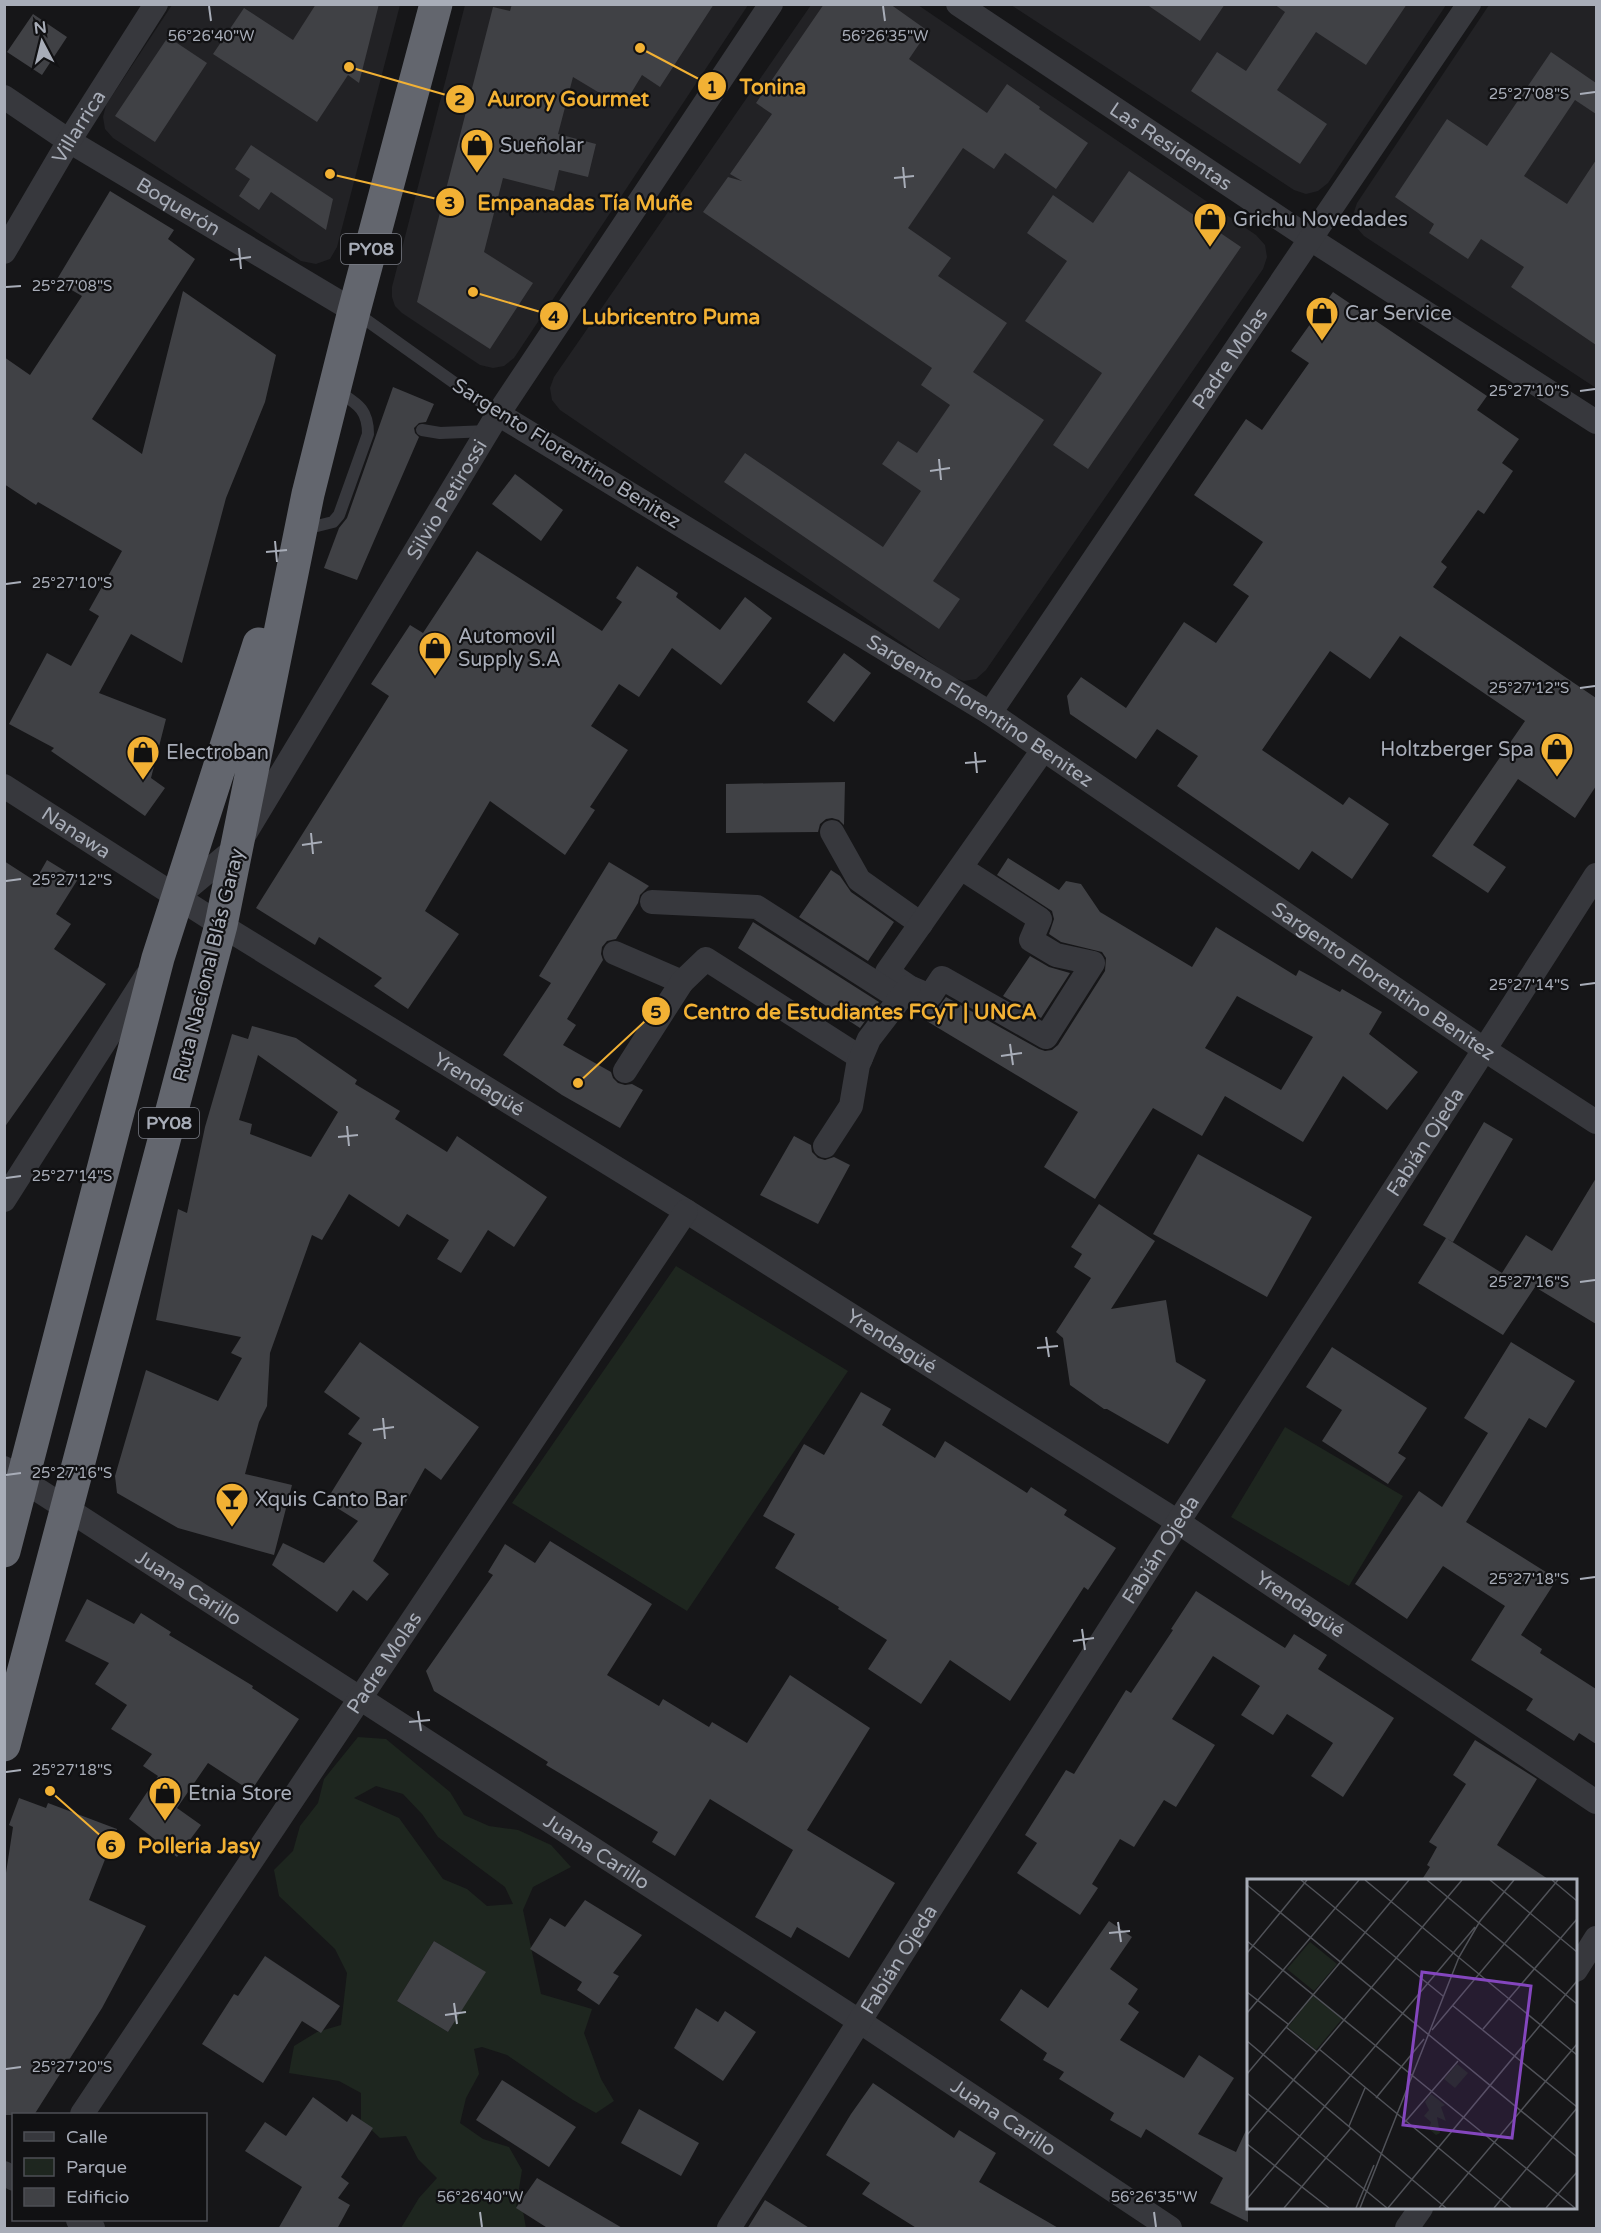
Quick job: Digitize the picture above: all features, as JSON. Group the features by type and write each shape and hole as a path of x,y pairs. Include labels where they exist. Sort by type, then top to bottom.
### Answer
{"highway":[{"name":"Ruta Nacional Blás Garay","path":"4,1745 221,925 308,494 436,4"},
{"name":"Ruta Nacional Blás Garay","path":"4,1551 14,1474 158,958 308,494"}],"street":[{"name":"Villarrica","path":"4,252 69,141 156,4"},
{"name":"Silvio Petirossi","path":"177,897 237,847 493,422 771,4"},
{"name":"Las Residentas","path":"958,4 1309,238 1596,422"},
{"name":"Padre Molas","path":"990,713 1469,4"},
{"name":"Boquerón","path":"4,97 69,141 354,311"},
{"name":"Sargento Florentino Benitez","path":"493,422 990,713 1485,1050 1596,1122"},
{"path":"904,992 887,972 1044,750"},
{"name":"Nanawa","path":"4,786 177,897"},
{"path":"832,832 859,880 921,924"},
{"path":"652,902 757,907 904,992 930,996 942,978 1008,1006 1046,1037 1092,963 1056,955 1031,940 1040,919 961,868"},
{"name":"Fabián Ojeda","path":"729,2229 1178,1522 1596,875"},
{"name":"Yrendagüé","path":"177,897 686,1211 1178,1522 1596,1802"},
{"path":"615,953 682,982"},
{"path":"4,1200 158,958"},
{"path":"625,1071 682,982 706,958 861,1058"},
{"path":"825,1146 851,1106 861,1058 869,1039 904,992"},
{"name":"Padre Molas","path":"83,2113 686,1211"},
{"name":"Juana Carillo","path":"14,1474 859,2021 1170,2229"},
{"path":"1577,1967 1596,1938"},
{"path":"1407,2229 1420,2209"},
{"path":"80,2221 93,2229"}],"lane":[{"name":"Sargento Florentino Benitez","path":"354,311 493,422"},
{"path":"301,531 333,522 339,515 373,423 362,408 334,389"},
{"path":"422,430 440,433 493,422"}],"shaded area":[{"path":"172,5 400,5 337,247 330,259 316,264 301,261 113,138 105,129 103,117 106,105"},
{"path":"465,5 748,5 514,358 504,366 493,368 480,365 402,313 395,306 392,297 392,287"},
{"path":"811,5 918,5 1256,235 1265,245 1267,257 1263,269 986,670 976,679 964,681 952,677 560,410 552,400 550,388 554,377"},
{"path":"1011,5 1446,5 1328,183 1318,191 1306,194 1294,190"},
{"path":"1489,5 1596,5 1596,388 1364,236 1356,227 1353,215 1357,203"}],"green space":[{"path":"676,1266 848,1371 687,1611 512,1503"},
{"path":"1285,1427 1403,1496 1349,1586 1231,1517"},
{"path":"358,1737 386,1739 450,1792 464,1815 489,1826 518,1830 551,1845 571,1867 533,1887 523,1910 541,1994 592,2009 584,2033 601,2079 614,2101 596,2113 507,2055 482,2047 474,2049 479,2074 466,2098 460,2123 483,2139 509,2147 522,2170 516,2207 521,2200 526,2228 401,2228 419,2198 437,2178 418,2159 406,2136 380,2138 361,2120 361,2093 339,2081 289,2073 294,2046 317,2032 341,2025 347,1973 335,1949 279,1896 274,1870 293,1851 300,1826 318,1803 324,1779","holes":["376,1786 403,1794 422,1814 438,1837 505,1887 513,1904 487,1906 467,1889 443,1879 399,1818 354,1798","434,1941 485,1972 448,2032 397,2001"]}],"building":[{"path":"316,4 379,4 359,83 348,75 317,122 213,54 244,8 293,40"},
{"path":"512,4 714,4 660,87 642,75 624,105 573,77 558,134 596,144 588,177 559,170 554,191 503,178 484,252 533,283 490,349 417,302 493,7 510,11"},
{"path":"824,4 890,4 928,31 909,59 987,113 1007,84 1088,143 1056,189 1005,153 994,169 963,148 908,228 951,258 938,276 1007,323 973,372 1044,420 933,581 960,599 939,629 724,482 745,453 883,547 921,491 882,464 898,441 917,453 950,405 921,385 932,368 703,212 728,177 742,181 730,174 772,114 756,103"},
{"path":"1146,4 1225,4 1200,41"},
{"path":"1274,4 1407,4 1366,65 1316,32 1277,90 1327,124 1300,164 1191,91 1217,52 1246,71 1285,12"},
{"path":"33,14 67,37 42,75 7,52"},
{"path":"168,37 207,63 155,142 115,116"},
{"path":"1551,52 1596,83 1596,114 1575,100 1524,176 1567,204 1596,160 1596,345 1511,287 1524,267 1481,239 1468,259 1429,233 1434,224 1395,197 1447,119 1487,146"},
{"path":"251,145 333,199 326,230 271,192 259,210 239,196 250,179 235,169"},
{"path":"1129,171 1241,247 1088,469 1053,445 1102,373 1025,321 1067,261 1027,233 1053,195 1093,223"},
{"path":"110,191 174,230 168,239 195,259 92,419 142,454 183,291 276,355 265,402 226,498 182,663 131,634 99,693 166,719 151,778 165,788 145,816 51,751 54,748 9,724 47,653 71,666 99,616 89,610 122,551 38,502 36,505 4,484 4,357 30,375 82,296 56,281"},
{"path":"1333,292 1487,396 1477,410 1519,439 1502,463 1513,471 1484,514 1478,510 1441,562 1447,567 1433,587 1596,698 1596,786 1575,818 1518,779 1473,845 1506,867 1488,893 1432,856 1525,721 1400,636 1370,679 1330,651 1262,750 1343,805 1349,797 1389,824 1352,879 1312,851 1299,870 1177,786 1198,756 1157,729 1136,759 1070,714 1067,696 1081,677 1126,708 1184,622 1216,643 1249,596 1233,585 1263,542 1194,495 1246,419 1262,430 1309,363 1291,351"},
{"path":"393,387 434,404 426,422 419,423 414,428 419,437 357,580 324,568 339,528 347,518"},
{"path":"515,474 563,510 541,541 492,504"},
{"path":"477,551 602,631 622,602 616,598 637,566 678,593 676,597 720,630 745,597 772,618 721,685 672,648 639,697 619,684 591,726 628,750 590,807 595,810 565,855 490,801 425,911 459,934 408,1009 374,986 382,978 319,937 315,945 256,908 389,696 371,684 410,625 423,633"},
{"path":"844,653 871,673 834,722 807,702"},
{"path":"845,782 844,825 832,818 820,824 818,832 726,833 726,784"},
{"path":"1008,858 1059,890 1066,881 1081,884 1100,912 1192,967 1216,927 1296,976 1299,970 1340,992 1342,989 1382,1012 1369,1034 1418,1072 1387,1110 1343,1076 1303,1142 1225,1096 1202,1136 1153,1108 1095,1199 1044,1167 1078,1112 920,1017 925,1009 938,1008 946,997 1039,1049 1052,1050 1058,1045 1105,971 1106,958 1102,952 1061,942 1049,934 1054,919 1052,911 997,875","holes":["1237,996 1313,1037 1281,1090 1205,1048"]},
{"path":"47,860 78,879 56,914 71,924 54,949 106,984 4,1128 4,861 35,881"},
{"path":"609,862 649,886 640,895 638,903 616,939 607,941 602,947 603,960 567,1019 576,1025 563,1045 611,1072 618,1083 632,1084 643,1090 620,1128 562,1095 503,1055 551,983 539,976"},
{"path":"831,870 840,876 851,892 894,922 868,961 799,917"},
{"path":"753,922 879,1002 860,1028 738,948"},
{"path":"1030,956 1049,967 1070,973 1041,1018 1003,996"},
{"path":"252,1026 296,1038 357,1080 355,1084 400,1111 395,1119 447,1152 457,1136 547,1197 514,1247 488,1230 461,1273 437,1259 449,1240 407,1214 399,1227 349,1194 322,1240 312,1235 270,1353 267,1406 259,1422 245,1474 292,1485 274,1555 178,1528 117,1493 115,1476 146,1370 218,1401 242,1358 231,1353 241,1337 156,1320 178,1209 187,1213 205,1127 232,1034 248,1039","holes":["258,1055 338,1112 311,1157 250,1134 252,1124 239,1120"]},
{"path":"1484,1122 1513,1139 1453,1242 1423,1225"},
{"path":"794,1136 811,1145 812,1152 818,1158 825,1160 834,1157 850,1165 818,1224 760,1195"},
{"path":"1198,1154 1312,1217 1267,1297 1153,1234"},
{"path":"1596,1178 1596,1324 1535,1287 1503,1335 1418,1283 1446,1238 1502,1273 1526,1235 1552,1251"},
{"path":"1099,1204 1155,1241 1111,1309 1166,1300 1176,1362 1206,1380 1168,1444 1104,1409 1070,1385 1063,1338 1056,1332 1091,1278 1074,1267 1082,1254 1071,1247"},
{"path":"360,1342 479,1427 441,1480 425,1468 373,1561 389,1574 367,1601 353,1590 337,1612 272,1565 283,1543 324,1563 358,1521 326,1501 362,1443 348,1434 360,1418 324,1392"},
{"path":"1511,1342 1575,1381 1546,1428 1529,1418 1466,1522 1557,1579 1521,1635 1542,1649 1540,1653 1596,1689 1596,1744 1579,1733 1574,1741 1526,1710 1533,1699 1471,1660 1505,1606 1443,1566 1407,1619 1355,1584 1419,1491 1442,1507 1488,1433 1464,1418"},
{"path":"1332,1347 1427,1408 1398,1453 1406,1458 1388,1484 1322,1441 1342,1410 1306,1387"},
{"path":"861,1392 891,1409 882,1425 935,1458 945,1441 1027,1493 1031,1487 1067,1510 1064,1515 1116,1548 1088,1590 1084,1587 1010,1701 950,1660 921,1704 868,1669 887,1640 838,1609 839,1607 775,1568 795,1534 763,1516 804,1444 824,1455"},
{"path":"550,1541 652,1604 607,1675 659,1706 663,1699 709,1727 712,1722 747,1743 790,1675 870,1728 807,1830 895,1883 849,1958 797,1927 791,1938 755,1917 793,1850 710,1799 675,1856 652,1842 658,1832 546,1765 548,1762 434,1691 426,1671 493,1575 488,1572 505,1544 535,1563"},
{"path":"1196,1591 1285,1648 1294,1634 1327,1655 1318,1669 1394,1718 1343,1797 1311,1776 1333,1743 1287,1714 1273,1735 1241,1715 1260,1686 1213,1656 1172,1719 1215,1745 1176,1807 1164,1800 1134,1847 1120,1839 1092,1884 1098,1888 1080,1915 1017,1873 1037,1843 1025,1835 1066,1770 1074,1774 1126,1690 1131,1693"},
{"path":"87,1599 134,1624 141,1613 171,1632 169,1635 253,1686 252,1688 299,1719 251,1791 208,1763 177,1808 201,1825 177,1857 129,1819 158,1776 143,1766 152,1754 111,1729 127,1705 95,1684 109,1663 65,1641"},
{"path":"1475,1740 1537,1779 1497,1845 1548,1879 1422,1879 1430,1867 1427,1865 1437,1847 1429,1842 1466,1784 1453,1775"},
{"path":"19,1798 46,1808 48,1803 117,1829 89,1900 146,1926 102,2008 35,2113 4,2115 4,1886 13,1827 9,1825"},
{"path":"585,1900 642,1935 613,1973 619,1976 599,2005 577,1990 582,1982 530,1949 550,1918 565,1927"},
{"path":"1109,1921 1132,1937 1110,1969 1138,1989 1128,2004 1139,2012 1120,2040 1184,2078 1199,2055 1234,2078 1198,2134 1236,2152 1247,2128 1248,2222 1210,2203 1223,2178 1146,2129 1141,2138 1110,2120 1114,2113 1059,2079 1064,2072 1043,2060 1047,2053 1000,2020 1021,1989 1048,2008"},
{"path":"434,1941 486,1972 448,2032 397,2001"},
{"path":"265,1956 340,2006 321,2033 302,2021 263,2083 202,2044 234,1994 238,1996"},
{"path":"696,2008 718,2022 725,2011 756,2032 723,2081 674,2048"},
{"path":"502,2080 576,2127 549,2167 476,2120"},
{"path":"873,2083 954,2138 959,2130 996,2153 979,2182 1060,2229 918,2229 862,2194 870,2183 826,2155"},
{"path":"313,2097 347,2122 352,2114 373,2128 341,2177 349,2183 338,2198 350,2205 337,2229 278,2229 302,2187 245,2151 265,2122 286,2136"},
{"path":"639,2109 699,2143 681,2176 621,2143"},
{"path":"537,2178 624,2229 549,2229 516,2208"},
{"path":"765,2200 811,2229 747,2229"}],"place":[{"name":"Tonina","path":"640,48"},
{"name":"Aurory Gourmet","path":"349,67"},
{"name":"Empanadas Tía Muñe","path":"330,174"},
{"name":"Sueñolar","path":"477,174"},
{"name":"Grichu Novedades","path":"1210,248"},
{"name":"Lubricentro Puma","path":"473,292"},
{"name":"Car Service","path":"1322,342"},
{"name":"Automovil Supply S.A","path":"435,677"},
{"name":"Holtzberger Spa","path":"1557,778"},
{"name":"Electroban","path":"143,781"},
{"name":"Centro de Estudiantes FCyT | UNCA","path":"578,1083"},
{"name":"Xquis Canto Bar","path":"232,1528"},
{"name":"Polleria Jasy","path":"50,1791"},
{"name":"Etnia Store","path":"165,1822"}]}
